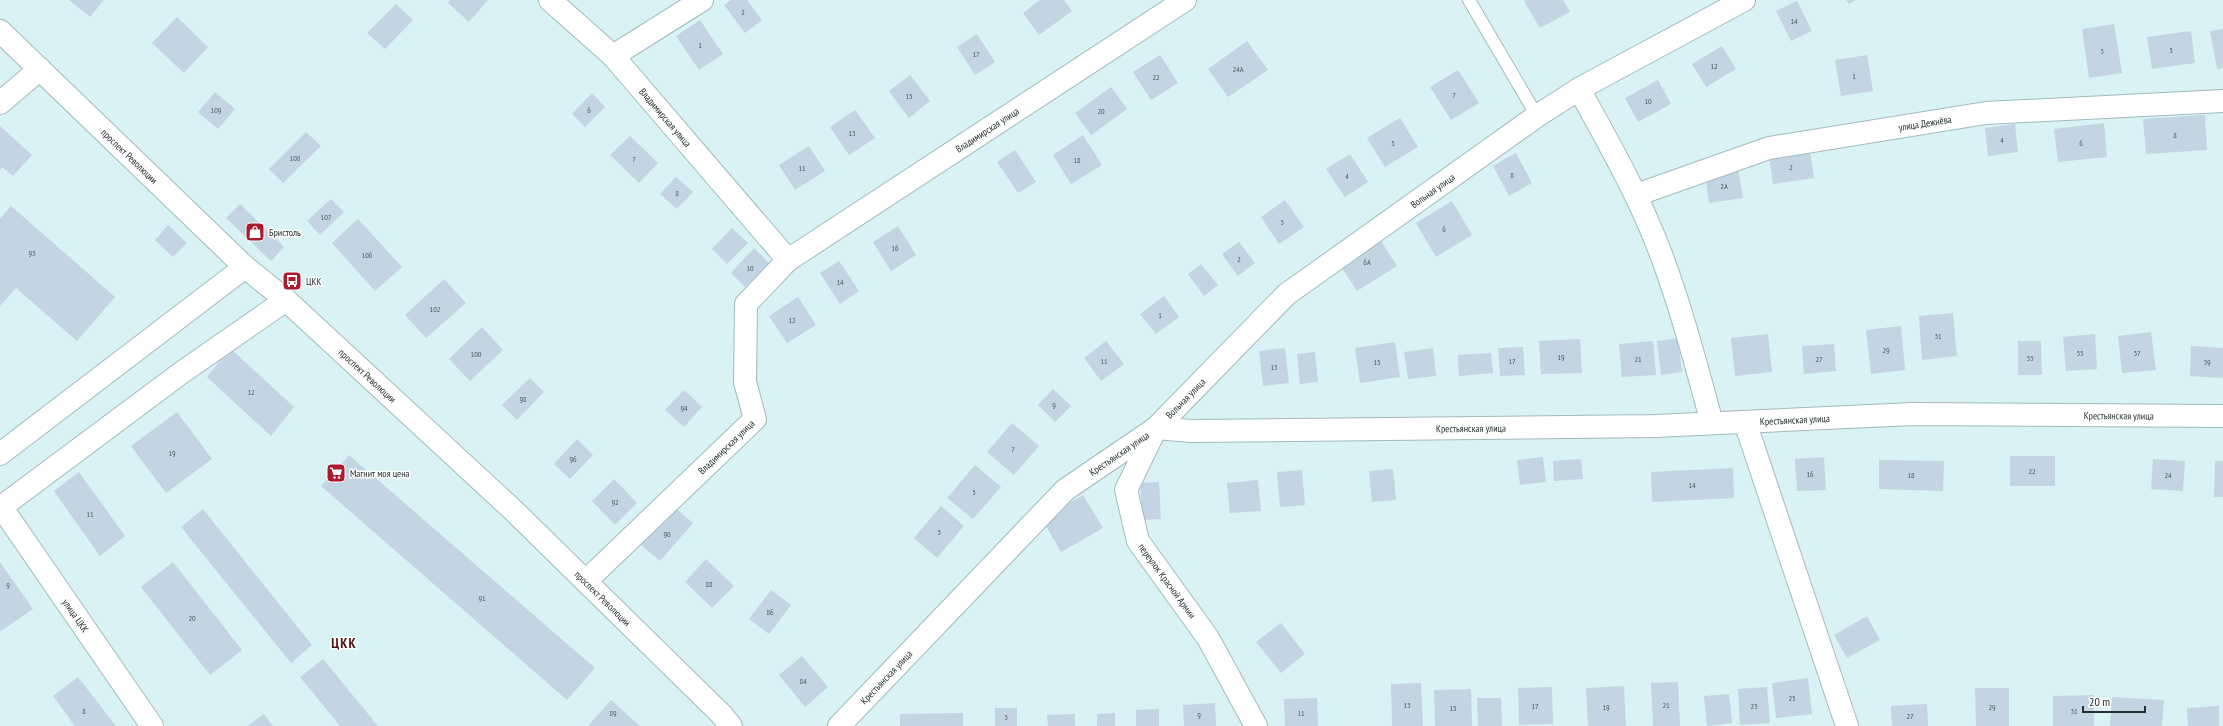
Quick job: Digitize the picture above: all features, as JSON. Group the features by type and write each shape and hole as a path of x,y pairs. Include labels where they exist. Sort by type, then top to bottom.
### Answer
{"street":[{"name":"Владимирская улица","path":"550,0 613,56 788,260"},
{"path":"613,56 702,0"},
{"name":"Владимирская улица","path":"586,582 755,419 745,382 746,304 788,260 1185,0"},
{"name":"Вольная улица","path":"1156,428 1286,294 1537,116 1580,90 1744,0"},
{"name":"проспект Революции","path":"0,31 244,267 286,300 513,510 721,714 731,726"},
{"path":"0,103 40,69"},
{"path":"1580,90 1636,195 1659,249 1682,313 1712,423"},
{"name":"улица Дежнёва","path":"1636,195 1769,148 1986,113 2223,101"},
{"path":"0,454 244,267"},
{"path":"1,507 181,373 286,300"},
{"name":"Крестьянская улица","path":"839,726 1065,490 1156,428 1190,431 1463,430 1655,426 1913,414 2223,416"},
{"path":"1745,422 1847,726"},
{"name":"переулок Красной Армии","path":"1156,428 1126,490 1138,541 1208,638 1256,726"},
{"name":"улица ЦКК","path":"1,507 152,726"}],"lane":[{"path":"1469,0 1537,116"}],"building":[{"path":"69,0 104,0 90,17"},
{"path":"450,0 488,0 469,22 448,3"},
{"path":"731,0 747,0 762,20 745,33 724,5"},
{"path":"1040,0 1064,0 1072,11 1039,35 1023,13"},
{"path":"1563,0 1570,12 1540,28 1524,1"},
{"path":"1846,0 1856,0 1849,4"},
{"path":"1797,1 1812,31 1791,41 1776,11"},
{"path":"396,4 413,20 385,49 367,33"},
{"path":"177,17 208,47 184,73 152,43"},
{"path":"700,20 723,54 699,70 676,36"},
{"path":"2114,24 2122,73 2089,78 2082,29"},
{"path":"2223,29 2223,68 2217,69 2210,31"},
{"path":"2191,31 2195,63 2152,69 2147,37"},
{"path":"977,34 995,62 975,75 957,47"},
{"path":"1247,41 1268,70 1228,97 1208,69"},
{"path":"1722,46 1736,69 1706,87 1692,64"},
{"path":"1160,55 1178,83 1151,100 1133,72"},
{"path":"1867,55 1873,91 1841,96 1835,60"},
{"path":"1458,70 1479,103 1451,120 1430,87"},
{"path":"910,75 930,101 909,118 889,91"},
{"path":"1658,80 1671,104 1638,122 1625,98"},
{"path":"1111,87 1127,109 1091,135 1075,113"},
{"path":"215,92 235,109 218,129 198,112"},
{"path":"592,93 605,107 585,127 572,114"},
{"path":"855,110 875,138 849,155 830,127"},
{"path":"2205,115 2207,150 2146,154 2143,119"},
{"path":"1400,118 1418,147 1385,167 1367,138"},
{"path":"2104,123 2107,157 2058,162 2054,129"},
{"path":"2015,124 2018,152 1988,156 1985,128"},
{"path":"0,126 32,155 13,176 2,167 0,170"},
{"path":"306,132 321,146 283,183 269,169"},
{"path":"1083,135 1102,165 1071,184 1053,155"},
{"path":"630,136 658,163 639,183 610,155"},
{"path":"809,146 825,171 795,190 779,165"},
{"path":"1015,150 1036,182 1018,193 997,162"},
{"path":"1810,150 1814,178 1773,184 1769,155"},
{"path":"1516,153 1532,183 1509,196 1493,166"},
{"path":"1350,154 1368,182 1345,197 1326,169"},
{"path":"1738,169 1743,198 1709,203 1705,173"},
{"path":"676,177 693,192 677,209 660,194"},
{"path":"331,199 344,212 320,235 307,221"},
{"path":"1285,200 1304,227 1279,244 1261,217"},
{"path":"1452,201 1472,235 1436,257 1416,223"},
{"name":"Бристоль","path":"240,204 284,247 271,261 226,218"},
{"path":"11,206 115,297 77,341 16,288 0,306 0,219"},
{"path":"358,219 402,267 375,291 332,243"},
{"path":"168,225 187,243 173,257 155,240"},
{"path":"898,226 916,255 891,271 873,242"},
{"path":"732,228 748,243 727,264 712,249"},
{"path":"1376,233 1397,266 1357,291 1336,259"},
{"path":"1239,242 1255,263 1238,276 1222,254"},
{"path":"754,248 769,263 745,287 731,273"},
{"path":"839,261 859,291 840,304 820,273"},
{"path":"1201,264 1218,285 1204,296 1188,274"},
{"path":"444,279 466,303 426,338 405,315"},
{"path":"1164,296 1179,317 1156,334 1140,314"},
{"path":"798,297 816,325 787,343 769,316"},
{"path":"1953,313 1957,356 1922,360 1919,316"},
{"path":"1901,326 1905,370 1871,374 1866,330"},
{"path":"482,327 503,350 470,381 449,359"},
{"path":"2151,332 2156,370 2122,373 2118,336"},
{"path":"1768,334 1772,372 1735,376 1731,338"},
{"path":"2095,334 2097,369 2066,371 2063,337"},
{"path":"1678,338 1682,372 1661,375 1657,341"},
{"path":"1580,339 1582,373 1541,374 1539,341"},
{"path":"1106,341 1124,364 1101,381 1084,358"},
{"path":"1653,341 1656,375 1622,377 1619,344"},
{"path":"2018,341 2041,341 2042,375 2018,375"},
{"path":"1395,342 1400,377 1360,383 1355,348"},
{"path":"1834,344 1836,371 1804,374 1802,346"},
{"path":"2191,346 2223,348 2223,378 2190,376"},
{"path":"1523,347 1525,375 1500,376 1498,348"},
{"path":"230,348 294,407 271,436 207,377"},
{"path":"1285,348 1289,383 1263,386 1259,351"},
{"path":"1433,348 1436,376 1408,379 1404,352"},
{"path":"1315,352 1318,382 1300,384 1297,354"},
{"path":"1491,353 1493,373 1459,376 1458,355"},
{"path":"530,378 544,392 517,420 502,405"},
{"path":"1053,389 1071,406 1055,422 1038,405"},
{"path":"684,390 702,407 684,427 665,410"},
{"path":"177,412 212,459 166,493 131,446"},
{"path":"1012,423 1039,446 1014,475 987,452"},
{"path":"577,439 593,455 570,479 554,464"},
{"path":"349,455 595,668 567,700 321,486"},
{"path":"2010,456 2055,456 2055,486 2010,486"},
{"path":"1543,457 1546,482 1520,485 1517,460"},
{"path":"1824,457 1826,490 1797,491 1795,459"},
{"path":"1581,459 1583,479 1554,481 1553,461"},
{"path":"2153,459 2185,461 2183,491 2151,489"},
{"path":"1879,460 1944,461 1943,491 1879,489"},
{"path":"2215,461 2223,461 2223,497 2214,497"},
{"path":"975,465 1001,487 973,519 947,498"},
{"path":"1733,468 1734,498 1652,502 1651,472"},
{"path":"1393,469 1396,500 1372,502 1369,471"},
{"path":"1302,470 1305,505 1280,507 1277,472"},
{"path":"79,472 125,536 100,556 54,491"},
{"path":"614,479 637,503 615,525 592,501"},
{"path":"1258,480 1261,511 1230,513 1227,483"},
{"path":"1159,482 1161,519 1142,520 1140,483"},
{"path":"1083,495 1103,528 1061,552 1042,519"},
{"path":"673,506 693,523 660,561 640,544"},
{"path":"941,506 964,526 937,558 914,538"},
{"path":"203,509 312,645 291,663 181,527"},
{"path":"706,559 734,586 712,608 685,582"},
{"path":"0,562 33,609 1,631 0,630"},
{"path":"173,562 242,650 210,675 141,587"},
{"path":"771,590 791,605 769,634 749,619"},
{"path":"1867,616 1880,640 1847,658 1834,635"},
{"path":"1281,623 1305,654 1281,673 1256,642"},
{"path":"802,656 828,687 805,707 779,675"},
{"path":"323,659 378,726 340,726 300,677"},
{"path":"78,677 116,726 75,726 53,696"},
{"path":"1808,678 1812,714 1776,718 1772,683"},
{"path":"1678,682 1680,726 1653,726 1651,683"},
{"path":"1421,683 1423,726 1392,726 1391,684"},
{"path":"1624,686 1626,726 1588,726 1586,688"},
{"path":"1552,687 1553,724 1519,725 1518,688"},
{"path":"1767,687 1770,723 1740,725 1738,689"},
{"path":"1975,688 2009,688 2009,726 1976,726"},
{"path":"1471,689 1472,726 1435,726 1434,690"},
{"path":"1729,694 1732,723 1707,726 1704,696"},
{"path":"2094,695 2094,726 2053,726 2053,696"},
{"path":"2112,697 2164,700 2162,726 2110,726"},
{"path":"1317,698 1318,726 1285,726 1284,699"},
{"path":"1477,698 1501,698 1502,726 1478,726"},
{"path":"611,700 640,726 588,726"},
{"path":"1215,703 1216,726 1184,726 1183,705"},
{"path":"1927,704 1928,726 1892,726 1891,706"},
{"path":"2219,706 2219,726 2188,726 2187,708"},
{"path":"995,708 1017,708 1017,726 995,726"},
{"path":"1159,709 1159,726 1136,726 1136,710"},
{"path":"963,713 963,726 900,726 900,714"},
{"path":"1115,713 1115,726 1097,726 1097,714"},
{"path":"264,714 273,726 247,726"},
{"path":"1075,714 1075,726 1048,726 1047,715"}],"place":[{"name":"Бристоль","path":"255,232"},
{"name":"ЦКК","path":"292,281"},
{"name":"Магнит моя цена","path":"336,473"}],"district":[{"name":"ЦКК","path":"344,643"}]}
